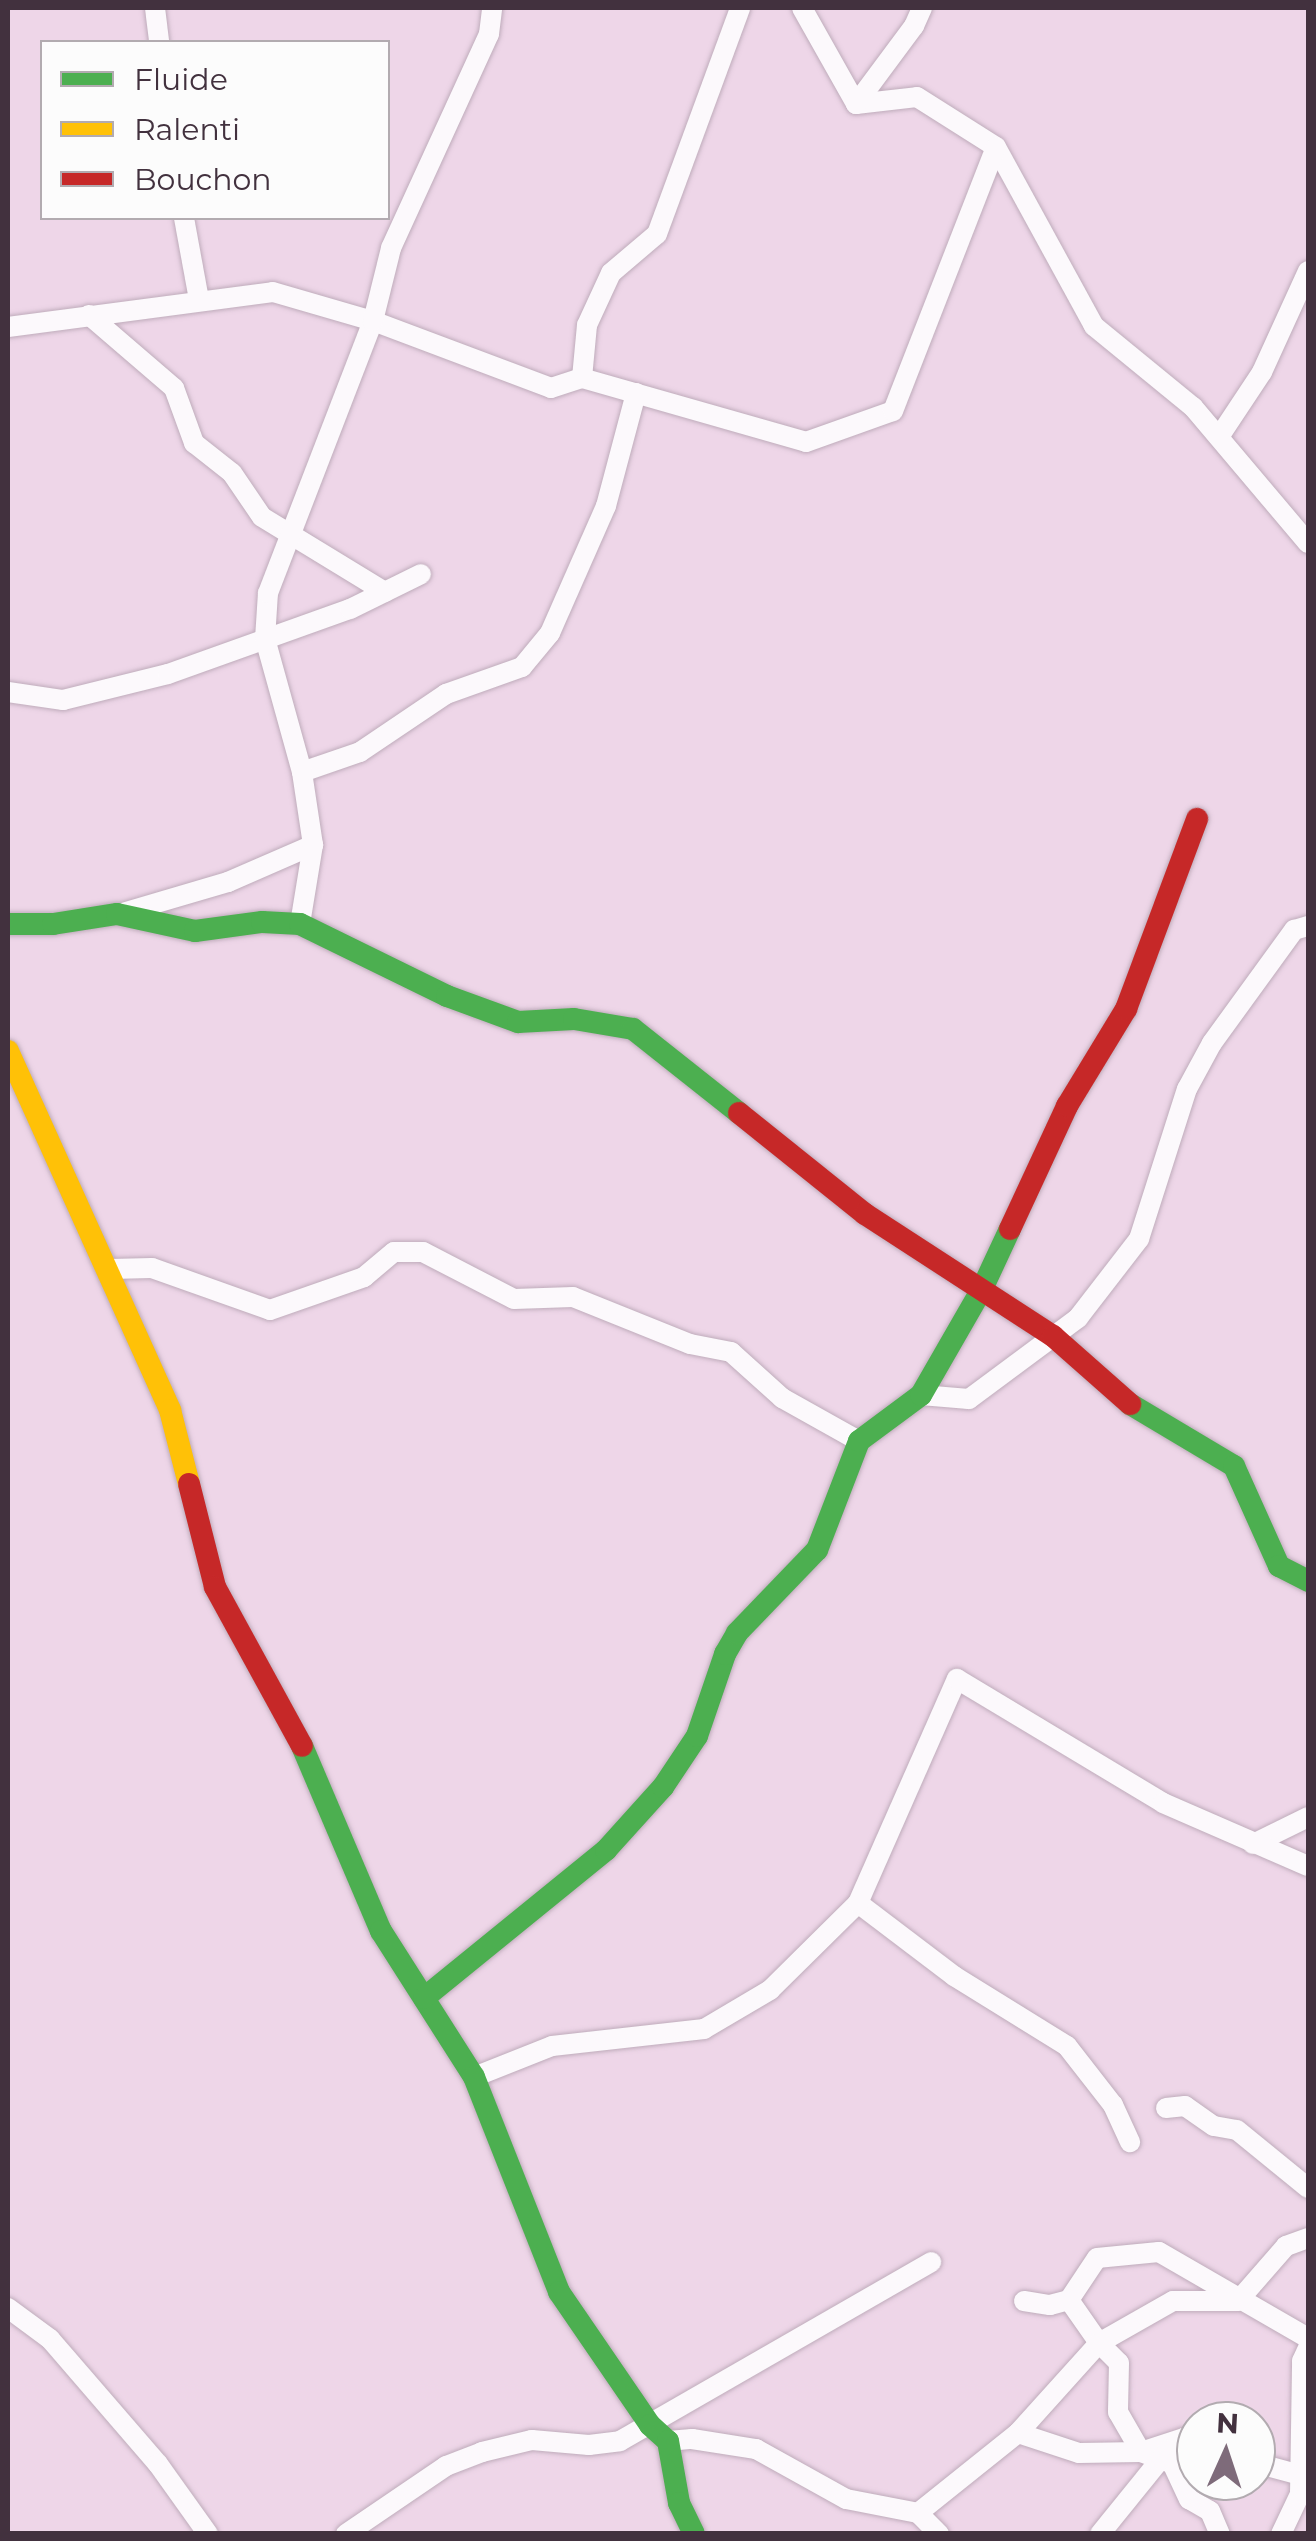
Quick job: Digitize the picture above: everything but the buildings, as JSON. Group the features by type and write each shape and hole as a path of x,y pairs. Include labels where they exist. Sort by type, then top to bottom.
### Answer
{"street":[{"path":"155,8 159,40"},
{"path":"300,924 314,845 302,772 265,639 268,593 373,321 390,248 489,34 492,8"},
{"path":"582,378 587,325 611,273 657,234 740,8"},
{"path":"802,8 856,104"},
{"path":"856,104 914,26 922,8"},
{"path":"856,104 917,97 996,147 1094,326 1193,407 1308,543"},
{"path":"8,327 272,292 373,321 551,388 582,378 806,442 893,411 996,147"},
{"path":"184,220 198,300"},
{"path":"1219,436 1262,372 1308,271"},
{"path":"90,315 174,388 194,443 232,473 262,517 385,592"},
{"path":"302,772 360,752 446,694 522,666 550,634 606,506 636,393"},
{"path":"8,692 63,700 168,674 385,592 421,574"},
{"path":"424,1998 606,1850 662,1786 696,1736 724,1654 737,1633 761,1613 783,1582 817,1550 858,1441 921,1396 982,1289 1066,1106 1126,1009 1197,819"},
{"path":"8,924 52,924 116,914 228,882 314,845"},
{"path":"116,914 195,932 262,922 300,924 447,996 518,1022 574,1020 633,1030 674,1066 768,1134 806,1171 1053,1336 1129,1403 1234,1466 1279,1566 1308,1581"},
{"path":"921,1396 969,1399 1078,1318 1139,1238 1187,1089 1242,996 1294,930 1308,926"},
{"path":"8,1051 110,1268 170,1410 215,1587 305,1752 381,1931 474,2077 559,2292 659,2434 679,2503 694,2534"},
{"path":"110,1268 152,1268 270,1310 364,1277 394,1252 424,1252 514,1299 573,1297 690,1344 731,1352 782,1398 858,1441"},
{"path":"474,2077 552,2046 704,2029 770,1990 858,1903 957,1678 1162,1804 1308,1866"},
{"path":"1253,1844 1308,1816"},
{"path":"858,1903 954,1976 1068,2046 1114,2105 1130,2142"},
{"path":"1166,2108 1185,2106 1214,2126 1237,2130 1308,2188"},
{"path":"918,2513 1018,2433 1098,2344 1173,2301 1238,2300 1286,2246 1308,2238"},
{"path":"1024,2301 1050,2306 1069,2300 1097,2258 1159,2252 1308,2338"},
{"path":"659,2434 931,2262"},
{"path":"1069,2300 1098,2344 1119,2363 1118,2412 1149,2455"},
{"path":"8,2308 50,2340 158,2464 208,2534"},
{"path":"1281,2534 1304,2476 1302,2361 1308,2348"},
{"path":"1018,2433 1079,2453 1149,2455 1172,2463 1189,2498 1210,2511 1220,2534"},
{"path":"346,2534 446,2466 482,2452 532,2440 589,2446 659,2434 756,2449 846,2499 918,2513 939,2534"},
{"path":"1100,2534 1149,2455 1176,2445"},
{"path":"1276,2468 1304,2476"}],"traffic: fast":[{"path":"8,924 53,924 117,914 195,931 262,922 300,924 447,996 518,1022 574,1019 633,1029 739,1113"},
{"path":"424,1998 606,1850 663,1787 697,1736 725,1654 737,1633 817,1550 859,1441 921,1395 982,1289 1010,1229"},
{"path":"1130,1404 1234,1466 1279,1566 1308,1581"},
{"path":"302,1746 381,1931 474,2077 559,2292 650,2425 668,2441 679,2503 694,2534"}],"traffic: slow":[{"path":"8,1051 170,1410 189,1484"}],"traffic: jam":[{"path":"1010,1229 1067,1106 1126,1009 1197,819"},
{"path":"739,1113 865,1214 1053,1336 1130,1404"},
{"path":"189,1484 215,1587 302,1746"}]}
